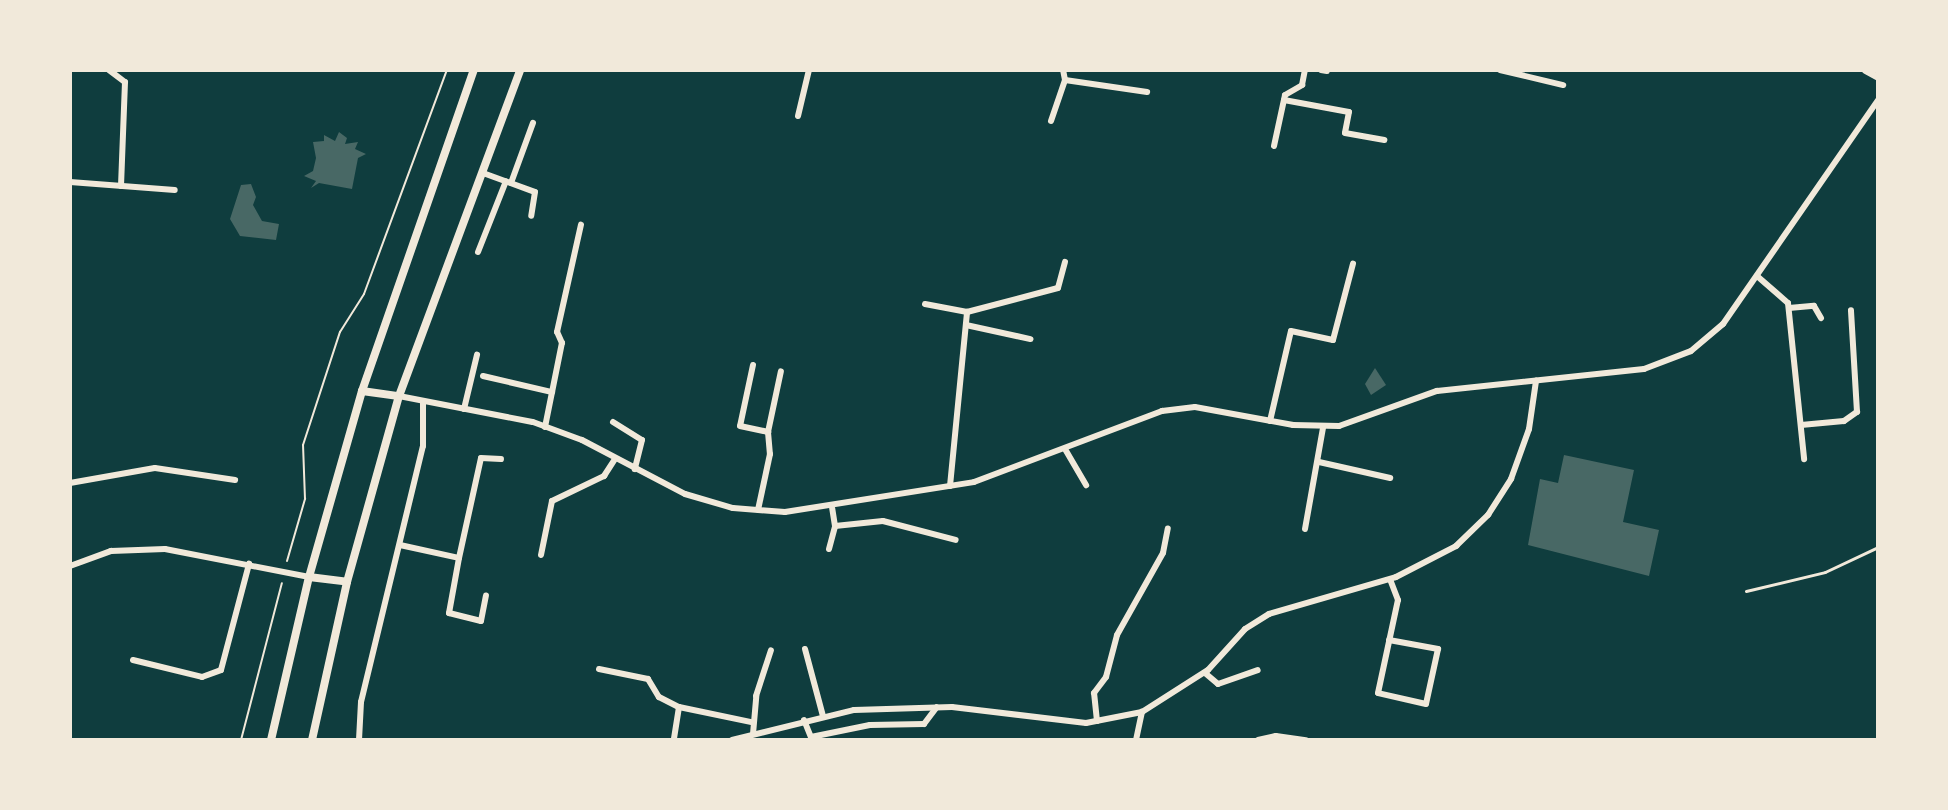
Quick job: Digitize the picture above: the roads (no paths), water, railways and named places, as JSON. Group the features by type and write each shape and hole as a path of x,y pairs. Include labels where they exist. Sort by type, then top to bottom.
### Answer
{"main road":[{"path":"271,740 309,577 362,391 474,70"},
{"path":"312,740 347,582 399,396 520,70"},
{"path":"362,391 399,396"},
{"path":"309,577 347,582"}],"street":[{"path":"109,70 125,82 121,186"},
{"path":"798,116 809,70"},
{"path":"1051,121 1065,80 1063,70"},
{"path":"1274,146 1284,100 1302,85 1305,70"},
{"path":"1500,70 1563,85"},
{"path":"1865,70 1878,77"},
{"path":"1065,80 1147,92"},
{"path":"1284,100 1349,112 1345,133 1384,140"},
{"path":"399,396 545,427 685,494 758,510 832,508 950,486 1177,408 1323,428 1352,424 1437,391 1644,369 1677,358 1713,335 1878,100"},
{"path":"478,252 533,123"},
{"path":"483,173 535,192 531,216"},
{"path":"70,182 175,190"},
{"path":"545,427 562,343 557,332 581,225"},
{"path":"925,304 967,312 1058,288 1065,262"},
{"path":"1270,421 1291,331 1333,340 1353,264"},
{"path":"1757,276 1786,297 1789,308 1804,459"},
{"path":"1789,308 1814,306 1821,318"},
{"path":"1801,425 1844,421 1857,412 1851,310"},
{"path":"950,486 967,312"},
{"path":"966,325 1030,339"},
{"path":"464,409 477,355"},
{"path":"753,365 740,426 768,432"},
{"path":"758,510 770,454 768,432 781,371"},
{"path":"483,376 552,392"},
{"path":"732,740 823,716 937,707 1097,721 1142,712 1205,673 1245,629 1269,614 1390,579 1442,556 1488,515 1523,450 1536,381"},
{"path":"359,740 361,702 423,446 423,401"},
{"path":"613,422 642,440 635,469"},
{"path":"1305,529 1323,428"},
{"path":"1065,449 1086,485"},
{"path":"486,595 481,621 449,613 481,458 501,459"},
{"path":"541,555 552,501 604,476 615,459"},
{"path":"1319,462 1390,478"},
{"path":"70,483 155,468 235,480"},
{"path":"829,549 835,526 832,508"},
{"path":"835,526 883,521 956,540"},
{"path":"1097,721 1094,693 1106,677 1117,635 1163,553 1168,528"},
{"path":"400,545 459,558"},
{"path":"70,566 137,548 249,564 309,577"},
{"path":"133,660 202,677 221,670 249,564"},
{"path":"1389,640 1438,649 1426,704 1378,693 1389,640 1398,600 1390,579"},
{"path":"805,649 823,716"},
{"path":"753,734 751,722 771,650"},
{"path":"599,669 648,679 659,697 679,707 751,722"},
{"path":"1205,673 1218,684 1258,670"},
{"path":"674,740 679,707"},
{"path":"804,720 811,737 870,725 924,724 937,707"},
{"path":"1136,740 1142,712"},
{"path":"1258,740 1276,736 1306,740"}],"lane":[{"path":"1746,591 1825,572 1878,547"}]}
